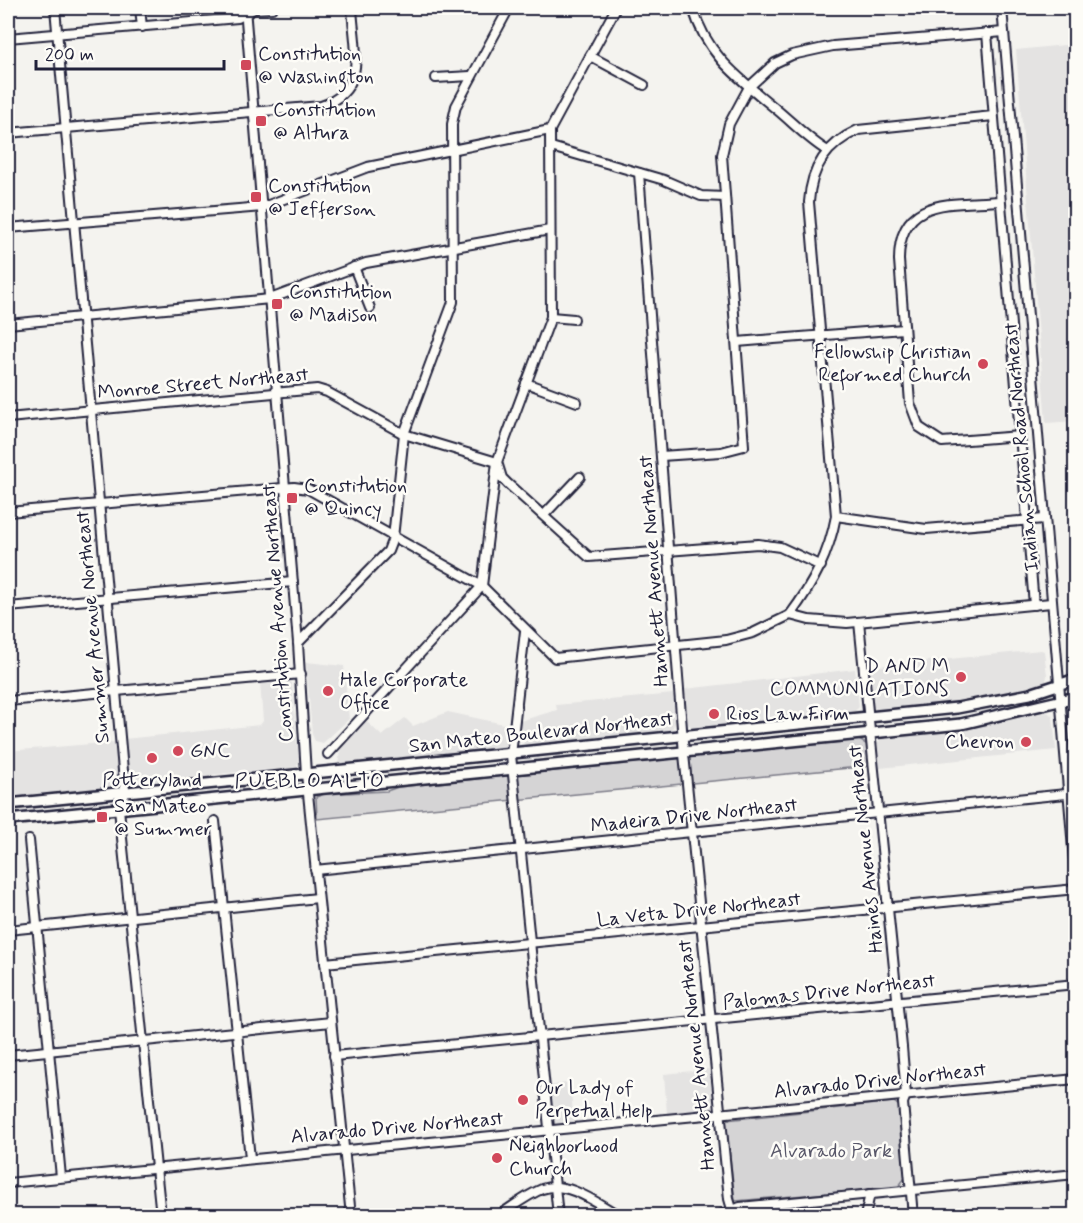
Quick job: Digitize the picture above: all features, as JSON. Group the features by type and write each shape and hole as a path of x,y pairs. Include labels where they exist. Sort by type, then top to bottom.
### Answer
{"main road":[{"name":"San Mateo Boulevard Northeast","path":"8,804 957,708 1058,686 1076,679"},
{"name":"San Mateo Boulevard Northeast","path":"8,820 684,754 961,724 1059,703 1076,697"}],"street":[{"name":"Summer Avenue Northeast","path":"55,8 124,793 119,809 161,1215"},
{"path":"140,8 142,27"},
{"path":"8,38 238,18 245,10 272,8"},
{"path":"8,133 321,106 334,102 346,92 355,70 352,8"},
{"path":"298,643 388,551 393,538 404,434 453,302 452,124 456,106 470,76 509,8"},
{"path":"328,754 482,586 496,462 551,317 550,130 616,8"},
{"path":"693,8 702,34 718,58 749,87 826,150"},
{"name":"Indian School Road Northeast","path":"1002,8 1059,703 1072,794 1076,884"},
{"name":"Constitution Avenue Northeast","path":"245,10 301,674 307,789 351,1215"},
{"path":"662,456 721,452 744,446 722,165 724,140 734,110 749,87 775,63 813,48 1004,32"},
{"path":"987,33 1034,605"},
{"path":"590,56 644,85"},
{"path":"436,78 470,76"},
{"path":"8,512 286,488 308,489 482,586 525,631 555,658 726,640 753,633 790,615 809,589 828,550 836,516 809,202 810,186 826,150 841,138 858,130 993,116"},
{"path":"8,228 263,207 368,167 550,130"},
{"path":"551,147 639,173 701,196 725,197"},
{"name":"Hannett Avenue Northeast","path":"639,173 682,737 720,1114 733,1212"},
{"path":"1000,201 938,206 922,210 903,228 899,241 904,329 912,413 919,427 942,442 1020,436"},
{"path":"8,324 270,299 354,267 550,230"},
{"path":"354,267 370,308"},
{"path":"551,317 574,320"},
{"path":"737,342 904,329"},
{"path":"526,383 577,402"},
{"name":"Monroe Street Northeast","path":"8,418 317,389 327,392 404,434 496,462"},
{"path":"496,462 502,478 589,557 758,544 780,547 821,566"},
{"path":"544,515 580,477"},
{"path":"836,516 926,529 1044,519"},
{"path":"8,607 293,582"},
{"path":"790,615 811,621 859,622 1051,603"},
{"name":"Haines Avenue Northeast","path":"859,622 906,1095 903,1103 913,1215"},
{"path":"525,631 511,754 558,1215"},
{"path":"8,701 301,674"},
{"name":"Madeira Drive Northeast","path":"315,870 1072,794"},
{"path":"215,821 250,1158"},
{"path":"28,840 62,1177"},
{"name":"La Veta Drive Northeast","path":"325,963 1076,889"},
{"path":"8,930 318,898"},
{"name":"Palomas Drive Northeast","path":"334,1056 1076,984"},
{"path":"8,1056 238,1034 331,1022"},
{"name":"Alvarado Drive Northeast","path":"8,1183 1076,1079"},
{"path":"717,1215 870,1194 1076,1174"},
{"path":"498,1215 542,1189 555,1187 568,1189 620,1215"},
{"path":"865,1215 870,1194"}],"shaded area":[{"path":"1075,44 1075,421 1046,423 1016,50"},
{"path":"1044,651 1047,675 1046,682 1040,685 945,704 881,710 872,708 868,667"},
{"path":"306,662 344,666 349,719 323,743 315,741 312,734"},
{"path":"855,669 859,707 855,711 694,729 688,724 685,689"},
{"path":"289,680 292,683 299,762 296,768 249,774 238,772 200,779 135,785 127,781 124,739 260,725 263,721 260,682"},
{"path":"673,694 675,723 671,730 527,745 519,741 520,721 557,710 556,705"},
{"path":"448,712 508,725 506,745 503,748 338,764 341,748 366,721 382,736 405,718 413,726"},
{"path":"1048,712 1053,717 1056,750 880,768 877,744 882,738 969,728"},
{"path":"115,742 118,777 115,786 8,798 8,751"},
{"path":"710,1069 713,1109 667,1114 664,1074"},
{"path":"570,1082 574,1123 556,1125 553,1122 550,1086"}],"green space":[{"path":"859,740 868,745 870,766 317,819 316,797 324,794 387,791 398,787"},
{"name":"Alvarado Park","path":"894,1102 899,1106 905,1178 898,1187 735,1201 726,1120"}],"place":[{"name":"Constitution @ Washington","path":"246,65"},
{"name":"Constitution @ Altura","path":"261,121"},
{"name":"Constitution @ Jefferson","path":"256,197"},
{"name":"Constitution @ Madison","path":"277,304"},
{"name":"Fellowship Christian Reformed Church","path":"983,364"},
{"name":"Constitution @ Quincy","path":"292,498"},
{"name":"D AND M COMMUNICATIONS","path":"961,677"},
{"name":"Hale Corporate Office","path":"328,691"},
{"name":"Rios Law Firm","path":"714,714"},
{"name":"Chevron","path":"1026,742"},
{"name":"GNC","path":"178,751"},
{"name":"Potteryland","path":"152,758"},
{"name":"San Mateo @ Summer","path":"102,817"},
{"name":"Our Lady of Perpetual Help","path":"523,1100"},
{"name":"Neighborhood Church","path":"497,1158"}],"district":[{"name":"PUEBLO ALTO","path":"310,781"}]}
